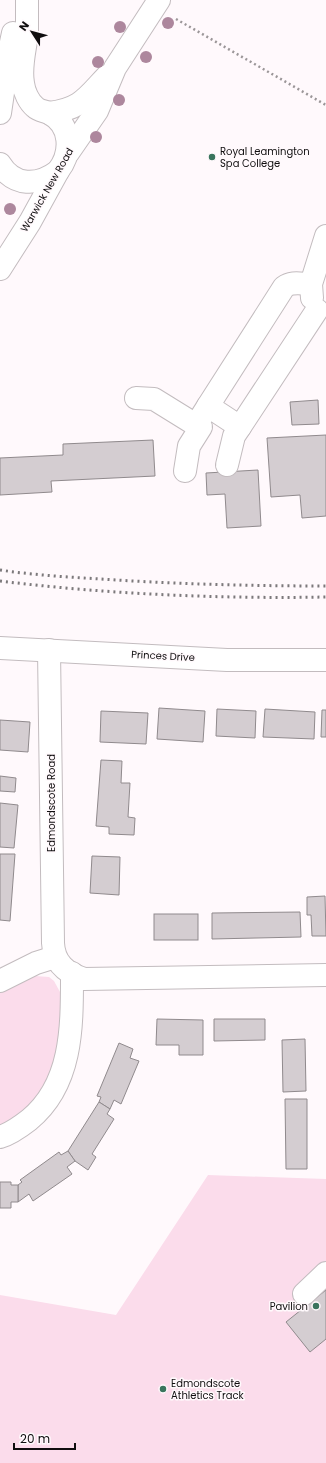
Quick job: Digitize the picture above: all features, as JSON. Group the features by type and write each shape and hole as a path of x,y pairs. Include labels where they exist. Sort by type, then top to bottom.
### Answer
{"street":[{"path":"0,113 9,52 22,0"},
{"path":"0,164 8,174 18,179 28,182 39,182 49,178 63,162 68,143 67,134 56,118 34,106 27,96 23,82 23,62 27,34 27,0"},
{"name":"Warwick New Road","path":"0,269 30,222 63,162 97,111 115,68 159,0"},
{"name":"Warwick New Road","path":"0,127 11,115 19,111 28,109 43,111 73,108 81,103 115,68"},
{"path":"227,465 234,436 298,340 322,314 312,299 310,284 326,236"},
{"path":"196,424 284,287 294,283 310,284"},
{"path":"136,398 154,398 201,427 189,446 185,471"},
{"path":"208,406 240,427"},
{"name":"Princes Drive","path":"0,648 227,660 326,660"},
{"name":"Edmondscote Road","path":"49,650 53,943 55,957"},
{"path":"0,981 24,968 55,957 60,964 72,974 84,978 326,975"},
{"path":"0,1137 14,1131 34,1116 50,1096 57,1083 67,1057 70,1038 72,974"},
{"path":"304,1294 326,1273"}],"path":[{"path":"176,19 326,105"}],"shaded area":[{"path":"35,976 49,977 54,981 60,992 62,1006 60,1034 53,1073 30,1107 0,1128 0,993 15,983"},
{"name":"Edmondscote Athletics Track","path":"208,1175 326,1179 326,1463 0,1463 0,1295 116,1315"}],"building":[{"path":"318,400 319,424 292,425 290,402"},
{"path":"326,435 326,516 302,518 300,495 271,497 267,438"},
{"path":"153,440 155,476 51,481 52,492 0,495 0,458 63,455 63,444"},
{"path":"258,470 261,526 227,528 225,494 207,495 206,473"},
{"path":"159,708 205,711 203,742 157,739"},
{"path":"217,709 256,711 255,738 216,736"},
{"path":"265,709 315,712 314,739 263,737"},
{"path":"322,710 326,710 326,737 321,737"},
{"path":"101,711 148,713 146,744 100,742"},
{"path":"0,720 30,722 28,752 0,750"},
{"path":"101,760 122,761 121,783 130,783 128,817 135,818 134,835 109,834 109,827 96,826"},
{"path":"0,776 16,778 15,792 0,791"},
{"path":"0,803 18,805 14,848 0,847"},
{"path":"0,854 15,854 10,921 0,920"},
{"path":"92,856 120,857 119,895 90,893"},
{"path":"325,896 326,936 312,936 311,915 307,915 307,897"},
{"path":"300,912 301,937 212,939 212,913"},
{"path":"154,914 198,914 198,940 154,940"},
{"path":"157,1019 203,1020 203,1055 179,1055 179,1045 156,1045"},
{"path":"214,1019 265,1019 265,1040 214,1041"},
{"path":"305,1039 306,1091 283,1092 282,1040"},
{"path":"119,1043 133,1049 130,1058 139,1061 121,1104 114,1100 110,1109 99,1102 101,1097 97,1096"},
{"path":"285,1099 307,1099 307,1169 286,1169"},
{"path":"99,1102 110,1109 107,1114 114,1119 92,1154 96,1157 88,1170 75,1161 68,1151"},
{"path":"68,1151 75,1161 67,1167 72,1174 33,1201 29,1194 18,1202 18,1185 22,1182 20,1180 59,1152 61,1155"},
{"path":"0,1182 11,1182 11,1185 18,1185 18,1202 11,1202 11,1208 0,1208"},
{"name":"Pavilion","path":"326,1290 326,1339 310,1352 286,1322"}],"railway":[{"path":"0,570 50,576 156,582 326,586"},
{"path":"0,581 40,586 163,595 326,597"}],"place":[{"name":"Royal Leamington Spa College","path":"212,157"},
{"name":"Pavilion","path":"316,1306"},
{"name":"Edmondscote Athletics Track","path":"163,1389"}]}
